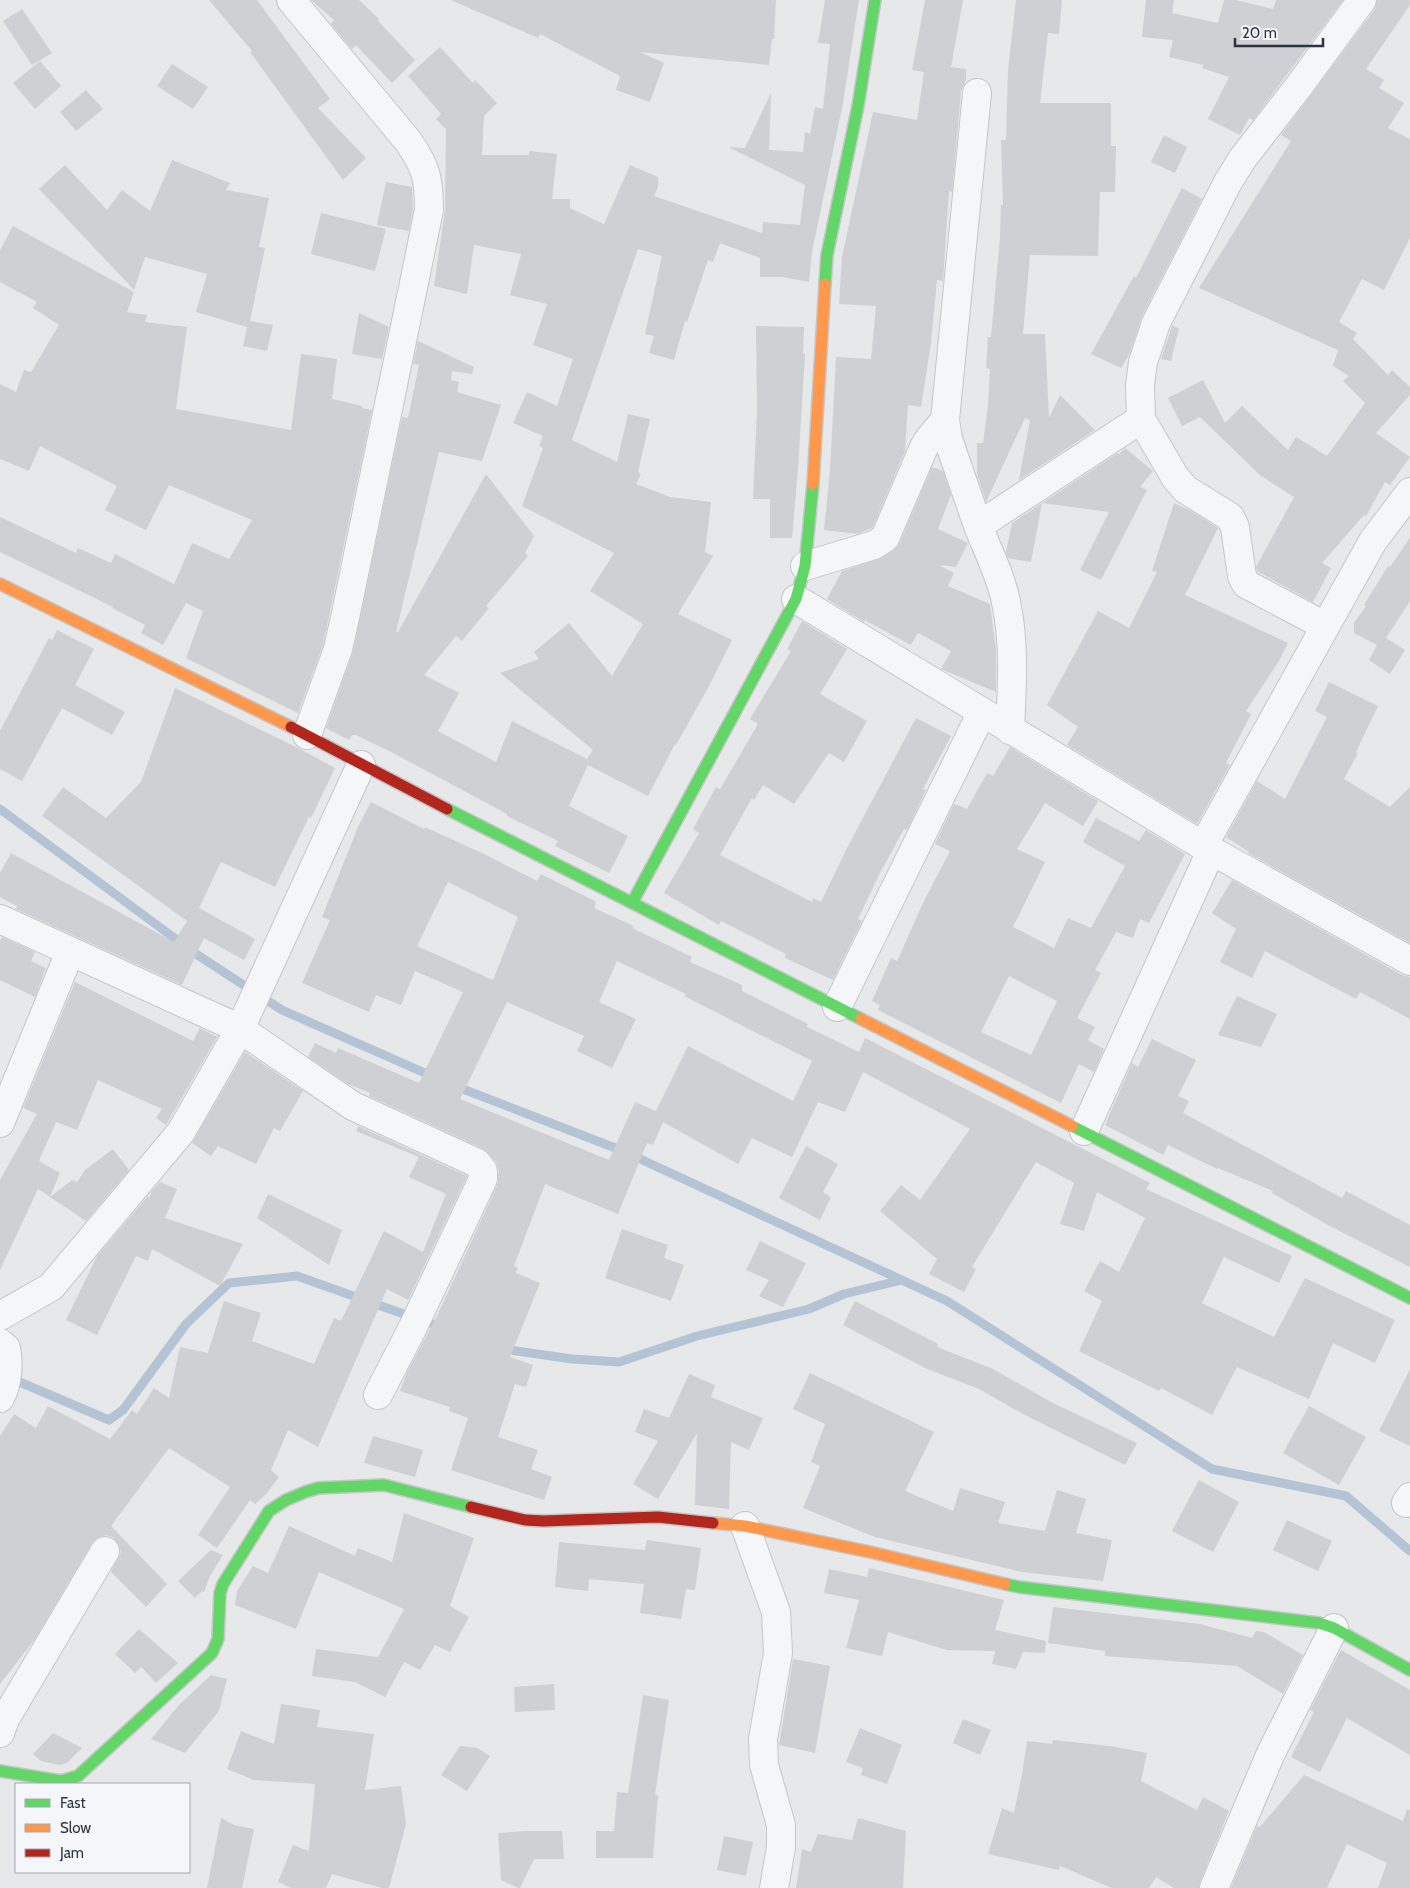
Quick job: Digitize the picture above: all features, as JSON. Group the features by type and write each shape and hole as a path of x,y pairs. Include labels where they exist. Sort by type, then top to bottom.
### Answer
{"street":[{"path":"291,0 408,141 421,161 429,183 429,210 346,613 338,649 307,735"},
{"path":"632,903 796,599 805,566 814,470 827,255 860,96 875,0"},
{"path":"1325,626 1246,584 1242,576 1234,527 1230,517 1185,489 1175,477 1140,419 1140,385 1143,362 1156,323 1228,182 1243,158 1362,0"},
{"path":"977,93 945,420 948,439 978,526 999,579 1010,624 1012,680 1010,730"},
{"path":"978,526 1140,419"},
{"path":"805,566 874,545 885,538 924,447 945,420"},
{"path":"1084,1131 1207,849 1325,626 1373,541 1410,492"},
{"path":"0,584 307,735 361,765 1410,1298"},
{"path":"796,599 1207,849 1410,961"},
{"path":"837,1007 982,712"},
{"path":"0,1316 51,1287 181,1132 244,1021 361,765"},
{"path":"0,919 70,952 244,1021 353,1106 477,1163 483,1171 483,1179 378,1395"},
{"path":"0,1123 70,952"},
{"path":"0,1343 6,1348 4,1384"},
{"path":"0,1771 62,1781 78,1776 212,1654 218,1639 220,1593 223,1584 269,1510 279,1503 307,1490 318,1488 384,1485 525,1520 658,1517 745,1526 870,1552 1019,1587 1319,1623 1334,1628 1410,1670"},
{"path":"745,1526 776,1612 778,1652 763,1739 764,1765 781,1825 781,1846 774,1888"},
{"path":"0,1734 5,1719 105,1551"},
{"path":"1214,1888 1271,1753 1334,1628"}],"building":[{"path":"209,0 257,0 330,99 318,108 366,158 343,180 250,52 252,51"},
{"path":"311,0 359,0 379,19 378,21 415,60 392,83 356,45 351,48 331,24 334,20"},
{"path":"451,0 776,0 774,39 772,39 769,65 640,52 664,63 650,102 616,90 620,76 540,34 538,38"},
{"path":"825,0 859,0 843,103 812,252 809,282 782,277 760,277 760,258 720,243 713,262 708,260 687,322 685,321 674,360 649,353 654,336 645,334 662,256 638,249 572,440 617,462 628,414 650,419 638,472 641,474 636,484 670,497 711,502 705,552 713,556 678,614 732,640 708,688 675,744 648,796 588,765 569,806 628,836 609,873 555,846 558,841 507,816 507,814 395,754 356,735 352,735 349,740 326,728 353,652 402,417 408,418 419,365 413,364 418,341 474,367 472,374 452,371 451,380 459,382 457,392 501,405 482,461 439,452 396,632 398,632 486,474 534,536 525,553 528,556 486,606 489,608 462,641 456,636 424,675 459,693 438,731 496,762 512,721 587,759 593,750 500,673 539,659 534,652 569,623 612,676 643,624 590,591 614,553 522,506 543,448 539,446 543,436 513,423 527,392 557,406 573,359 533,345 547,304 510,295 521,254 474,245 467,294 434,286 445,210 446,129 436,119 441,114 408,76 440,47 473,83 475,80 497,103 484,116 482,155 529,155 529,151 557,154 552,199 570,199 570,208 604,224 630,165 658,177 658,187 654,196 762,233 763,222 800,225 805,185 730,147 745,148 771,93 769,150 803,152 805,132 810,134 815,107 823,109 830,44 818,43"},
{"path":"925,0 963,0 951,67 966,69 966,80 961,91 952,192 949,191 943,281 937,280 931,343 921,407 908,405 905,451 873,527 858,534 824,530 830,471 836,357 871,359 876,306 839,304 842,257 873,112 917,120 924,72 912,70"},
{"path":"1016,0 1062,0 1059,34 1048,33 1040,103 1111,103 1111,146 1116,146 1115,192 1100,192 1098,256 1030,255 1023,334 1045,334 1049,418 1060,395 1095,430 1019,480 1030,420 1025,418 986,502 977,474 977,443 983,443 988,405 990,369 986,368 988,337 991,337 1001,205 1003,205 1001,140 1006,140 1008,70"},
{"path":"1146,0 1174,0 1172,13 1218,23 1224,0 1236,0 1273,9 1276,0 1343,0 1253,120 1249,118 1240,135 1208,119 1229,77 1202,68 1204,65 1169,57 1173,40 1142,37"},
{"path":"1377,0 1410,0 1410,5 1366,69 1384,80 1379,88 1404,103 1388,128 1410,139 1410,238 1384,290 1362,279 1339,322 1357,333 1353,339 1388,375 1392,370 1410,387 1410,395 1376,433 1410,457 1390,485 1385,482 1366,516 1364,515 1322,563 1331,568 1313,602 1257,571 1256,567 1294,497 1261,476 1200,417 1182,426 1168,398 1203,380 1225,423 1242,406 1288,450 1296,437 1327,456 1365,403 1343,381 1349,376 1333,366 1338,350 1199,288 1291,141 1281,135 1375,9"},
{"path":"22,9 52,53 32,65 3,21"},
{"path":"40,61 61,86 35,109 13,83"},
{"path":"172,64 208,87 193,109 157,86"},
{"path":"86,90 103,109 76,131 60,112"},
{"path":"1164,135 1187,147 1175,173 1151,162"},
{"path":"172,160 230,183 226,190 269,198 259,247 265,248 250,321 273,325 267,351 243,346 247,327 196,312 207,274 145,257 134,290 39,189 65,165 107,210 122,190 150,211"},
{"path":"386,182 412,187 413,209 409,231 377,225"},
{"path":"1182,188 1202,199 1142,316 1130,353 1121,368 1091,354 1134,276 1136,278"},
{"path":"321,213 386,229 375,271 311,254"},
{"path":"13,226 134,292 127,312 147,315 145,322 187,327 176,409 291,430 301,354 337,359 332,399 372,410 323,645 298,713 186,658 203,611 186,603 163,645 141,633 145,625 113,607 0,552 0,517 76,553 78,548 111,563 115,554 174,584 192,543 229,559 252,520 169,485 146,530 105,510 117,486 40,446 29,471 0,459 0,384 16,392 24,370 31,372 59,325 33,308 37,302 0,282 0,250"},
{"path":"359,313 389,327 382,359 352,354"},
{"path":"756,326 804,327 803,354 805,354 792,538 770,538 770,499 753,499 757,410"},
{"path":"1172,326 1179,328 1171,361 1161,359"},
{"path":"1125,448 1153,471 1140,487 1147,490 1101,580 1080,570 1109,512 1042,503 1119,454"},
{"path":"932,467 943,471 951,495 938,529 968,543 956,567 939,565 954,573 948,586 990,604 996,650 996,692 941,669 951,651 918,633 911,645 865,620 864,622 827,599 842,571 882,558 899,545"},
{"path":"1042,503 1031,562 1008,558 1006,552 1012,523"},
{"path":"1174,503 1218,528 1185,595 1288,643 1279,661 1246,711 1251,714 1226,763 1230,765 1197,824 1067,745 1078,727 1047,705 1098,611 1129,628 1157,572 1152,571"},
{"path":"1410,538 1410,601 1386,638 1405,650 1390,674 1369,660 1377,645 1354,633 1354,623 1366,606 1364,605 1388,566 1390,567"},
{"path":"802,621 847,649 820,694 867,721 844,762 829,753 794,804 763,785 754,800 752,798 720,855 812,902 813,898 821,902 847,848 916,718 951,736 923,789 926,790 907,830 904,829 880,873 858,919 862,921 833,980 785,958 786,954 721,921 719,925 664,893 699,833 693,829 716,787 720,789 758,724 750,719 791,651 787,649"},
{"path":"57,630 94,649 75,685 125,712 112,735 62,708 22,781 0,769 0,731 49,638 52,640"},
{"path":"1329,682 1378,706 1356,752 1358,753 1344,779 1390,807 1410,787 1410,943 1248,853 1226,837 1257,781 1285,799 1327,717 1315,711"},
{"path":"175,688 335,768 275,887 221,862 199,908 255,939 244,960 204,938 182,985 16,909 17,906 0,897 0,873 11,853 174,942 187,921 42,816 63,787 106,818 141,782"},
{"path":"1010,747 1098,801 1083,826 1045,803 1017,849 1045,862 1013,927 1054,948 1068,918 1091,928 1125,866 1083,842 1096,818 1139,841 1146,830 1185,854 1149,923 1140,919 1133,938 1116,932 1095,970 1101,973 1077,1018 1095,1027 1088,1040 1104,1049 1094,1072 1079,1064 1061,1103 878,1010 880,1005 872,1001 891,958 897,961 923,903 950,851 935,844 954,804 967,809 987,773 993,776","holes":["1009,976 1057,1001 1031,1055 981,1032"]},
{"path":"371,802 424,829 425,827 484,854 537,881 541,874 595,901 594,908 634,926 632,928 692,957 690,962 742,985 742,991 808,1024 807,1027 859,1052 865,1038 1150,1183 1146,1189 1292,1256 1279,1283 1224,1257 1202,1303 1274,1337 1305,1278 1395,1320 1375,1363 1333,1343 1309,1399 1237,1367 1212,1415 1161,1388 1159,1391 1079,1351 1102,1301 1084,1291 1100,1261 1119,1272 1145,1218 1097,1192 1084,1231 1060,1224 1074,1183 1036,1162 972,1267 976,1269 964,1292 929,1274 937,1259 880,1211 901,1185 920,1200 970,1129 863,1072 845,1112 818,1102 792,1157 752,1138 738,1164 663,1122 653,1145 647,1143 618,1214 545,1184 514,1266 518,1268 516,1273 540,1283 510,1357 533,1365 526,1387 515,1384 498,1437 538,1450 531,1469 552,1477 544,1500 451,1470 468,1418 449,1411 450,1407 400,1391 407,1372 437,1316 497,1186 499,1171 496,1162 484,1149 369,1096 370,1093 348,1084 308,1057 315,1043 336,1053 338,1048 419,1083 463,992 415,971 401,1005 376,995 369,1012 302,983 330,920 322,917 358,827","holes":["448,882 518,917 493,980 417,946","617,961 686,994 684,996 812,1061 793,1101 688,1046 656,1111 635,1102 609,1160 460,1099 507,1002 584,1036 577,1051 612,1068 636,1019 599,1002"]},
{"path":"1232,880 1402,975 1410,977 1410,1019 1360,992 1356,999 1265,951 1252,978 1220,962 1236,929 1212,913"},
{"path":"2,937 35,952 31,961 46,968 35,997 0,980 0,941"},
{"path":"75,982 193,1041 200,1028 217,1037 166,1125 156,1118 162,1109 98,1080 77,1130 56,1122 39,1161 60,1173 50,1197 38,1189 0,1270 0,1180 37,1114 23,1108"},
{"path":"1237,996 1277,1014 1261,1047 1218,1035"},
{"path":"1152,1039 1196,1060 1178,1096 1189,1101 1183,1113 1342,1198 1346,1191 1410,1225 1410,1267 1328,1225 1272,1193 1273,1191 1217,1169 1168,1145 1163,1155 1105,1125 1132,1063 1138,1067"},
{"path":"245,1052 303,1091 280,1131 274,1128 256,1164 218,1146 211,1156 192,1143"},
{"path":"358,1126 467,1176 408,1300 387,1289 318,1447 288,1430 271,1470 279,1477 267,1493 255,1504 250,1500 217,1548 198,1535 230,1487 169,1448 111,1526 167,1584 146,1607 111,1572 121,1552 118,1543 113,1537 106,1535 97,1538 92,1543 35,1639 0,1684 0,1436 14,1414 36,1428 48,1406 110,1439 132,1410 137,1414 154,1388 169,1398 180,1347 208,1353 224,1301 261,1313 252,1341 314,1364 334,1318 341,1321 384,1231 423,1252 446,1194 409,1177 419,1157 356,1131"},
{"path":"806,1146 838,1164 823,1192 831,1197 820,1220 779,1198"},
{"path":"113,1149 129,1170 86,1221 50,1197 72,1180 77,1182 85,1170"},
{"path":"160,1182 177,1189 165,1218 243,1244 220,1286 152,1249 148,1261 136,1256 97,1335 66,1320 97,1256 148,1196 149,1198"},
{"path":"268,1194 342,1230 329,1265 257,1218"},
{"path":"622,1229 668,1245 664,1258 684,1265 671,1301 605,1278"},
{"path":"760,1241 806,1263 783,1307 759,1296 769,1280 746,1270"},
{"path":"855,1301 938,1344 937,1347 993,1369 1051,1402 1137,1443 1125,1465 1023,1414 979,1389 925,1368 843,1325"},
{"path":"1410,1369 1410,1446 1379,1431"},
{"path":"810,1373 934,1432 905,1491 953,1511 960,1488 1005,1502 998,1523 1045,1531 1057,1490 1086,1499 1076,1533 1112,1540 1103,1581 1022,1572 875,1537 803,1508 820,1466 811,1462 825,1424 793,1409"},
{"path":"689,1374 715,1385 711,1397 763,1418 749,1450 731,1442 729,1509 695,1505 697,1433 658,1499 633,1484 658,1441 635,1432 644,1409 669,1418"},
{"path":"1309,1406 1366,1437 1339,1485 1283,1453"},
{"path":"373,1436 423,1450 415,1477 364,1463"},
{"path":"1199,1480 1239,1502 1213,1552 1172,1531"},
{"path":"404,1513 474,1538 450,1606 469,1617 450,1652 435,1645 420,1670 404,1662 385,1697 355,1682 312,1676 316,1649 378,1657 404,1609 319,1572 296,1629 235,1605 237,1591 253,1566 268,1573 289,1526 355,1556 358,1548 392,1562"},
{"path":"1287,1520 1332,1541 1318,1571 1273,1550"},
{"path":"647,1540 701,1548 695,1590 686,1589 681,1619 640,1613 644,1584 589,1579 588,1591 555,1587 559,1542 645,1550"},
{"path":"211,1550 223,1555 210,1576 204,1592 202,1591 195,1598 178,1581"},
{"path":"869,1568 1004,1600 995,1630 1046,1641 1045,1653 1023,1652 1016,1669 992,1664 995,1651 947,1650 888,1632 882,1656 846,1648 859,1600 824,1593 829,1569 867,1577"},
{"path":"1053,1607 1200,1624 1252,1638 1256,1631 1264,1632 1303,1655 1283,1694 1237,1666 1105,1656 1105,1651 1048,1643"},
{"path":"139,1629 178,1663 156,1683 141,1667 135,1673 115,1654"},
{"path":"1341,1650 1410,1690 1410,1755 1347,1718 1320,1772 1291,1757 1314,1712 1310,1710"},
{"path":"793,1659 830,1666 815,1753 779,1745"},
{"path":"211,1675 227,1679 219,1711 185,1753 151,1739 179,1705"},
{"path":"554,1684 555,1710 515,1712 514,1687"},
{"path":"643,1695 669,1700 655,1795 658,1795 653,1858 596,1858 596,1831 614,1831 617,1792 628,1793"},
{"path":"281,1704 320,1710 317,1727 374,1734 365,1790 401,1786 406,1824 389,1888 382,1888 332,1874 326,1888 291,1888 278,1882 293,1845 309,1851 315,1784 254,1780 227,1769 241,1731 274,1744"},
{"path":"963,1719 991,1730 980,1755 953,1743"},
{"path":"860,1728 902,1745 887,1784 861,1775 863,1768 846,1762"},
{"path":"53,1733 82,1748 67,1763 60,1765 41,1761 33,1754"},
{"path":"1053,1740 1110,1746 1147,1753 1141,1781 1197,1810 1203,1797 1229,1811 1199,1888 1174,1888 1156,1877 1149,1888 1112,1888 1060,1866 1059,1870 988,1854 1002,1808 1014,1813 1027,1741 1052,1744"},
{"path":"460,1746 477,1748 490,1756 467,1791 441,1775"},
{"path":"1304,1775 1403,1821 1407,1809 1410,1810 1410,1888 1378,1888 1387,1863 1347,1844 1327,1888 1231,1888 1257,1826 1260,1827"},
{"path":"221,1818 234,1825 254,1829 242,1888 207,1888"},
{"path":"858,1818 906,1831 903,1888 796,1888 802,1849 811,1852 818,1834 852,1840"},
{"path":"562,1831 564,1859 534,1859 520,1888 518,1888 501,1880 498,1833"},
{"path":"724,1836 753,1842 746,1876 717,1870"}],"waterway":[{"path":"0,809 196,954 282,1010 434,1077"},
{"path":"455,1086 623,1151 947,1301 1212,1469 1346,1496 1410,1551"},
{"path":"10,1378 109,1420 123,1410 186,1324 229,1283 297,1276 443,1328"},
{"path":"503,1349 572,1359 619,1362 697,1336 809,1309 844,1294 902,1280"}],"traffic: fast":[{"path":"825,284 827,255 858,106 875,0"},
{"path":"632,903 796,599 805,566 813,484"},
{"path":"447,809 861,1019"},
{"path":"1072,1126 1410,1298"},
{"path":"0,1771 61,1781 78,1776 212,1653 218,1639 220,1593 223,1584 269,1511 286,1500 318,1488 384,1485 471,1507"},
{"path":"1005,1584 1319,1623 1334,1628 1410,1670"}],"traffic: slow":[{"path":"813,484 825,284"},
{"path":"0,584 291,727"},
{"path":"861,1019 1072,1126"},
{"path":"713,1523 745,1526 870,1552 1005,1584"}],"traffic: jam":[{"path":"291,727 447,809"},
{"path":"471,1507 525,1520 658,1517 713,1523"}]}
